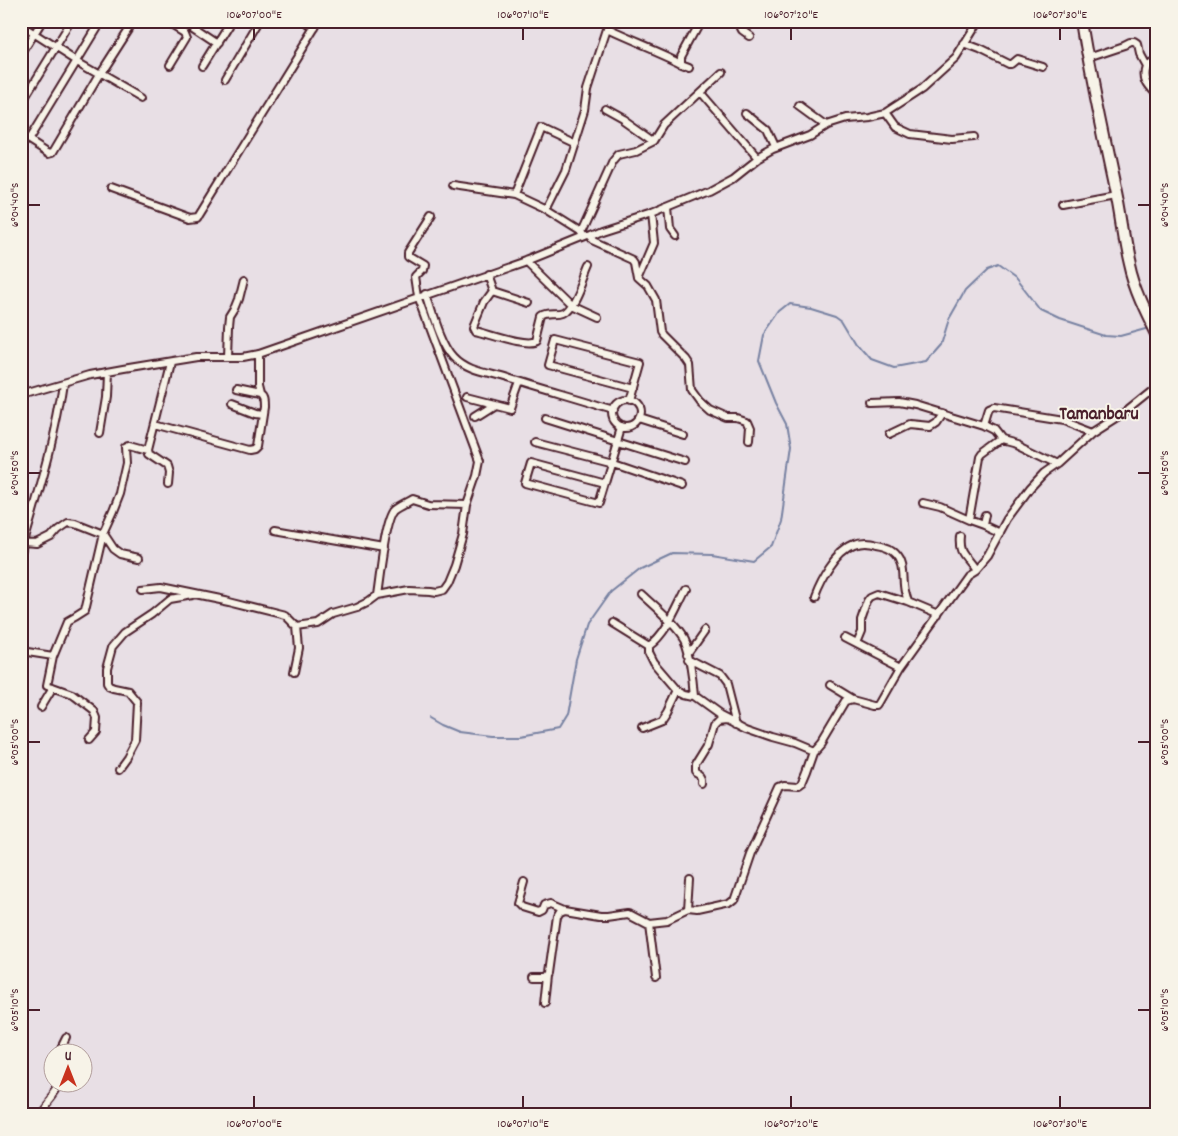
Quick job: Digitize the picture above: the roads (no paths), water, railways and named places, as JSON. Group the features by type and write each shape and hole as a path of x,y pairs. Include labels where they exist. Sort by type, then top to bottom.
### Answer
{"highway":[{"path":"1082,21 1104,144 1129,264 1140,297 1157,334"}],"street":[{"path":"21,55 42,21"},
{"path":"21,104 72,21"},
{"path":"29,140 101,21"},
{"path":"21,135 50,153 53,152 133,21"},
{"path":"166,21 185,32 187,37 170,65"},
{"path":"192,21 193,27 217,43"},
{"path":"202,66 230,21"},
{"path":"225,80 260,21"},
{"path":"304,21 315,28"},
{"path":"111,189 190,218 198,216 319,21"},
{"path":"546,210 566,170 585,110 588,88 607,30 612,21"},
{"path":"681,63 681,56 700,21"},
{"path":"748,21 741,31 748,38"},
{"path":"21,395 107,372 196,357 243,357 258,354 526,261 585,235 651,214 724,182 776,147 810,135 826,126 845,119 885,113 922,89 956,58 978,21"},
{"path":"21,25 77,61 141,98"},
{"path":"607,30 630,42 689,66"},
{"path":"1088,57 1125,46 1131,42 1134,43 1137,45 1145,65 1143,75 1145,82 1157,96"},
{"path":"964,44 1007,64 1011,64 1018,59 1043,67"},
{"path":"1145,65 1154,58"},
{"path":"585,235 613,161 619,154 636,150 654,141 664,125 721,72"},
{"path":"700,92 758,158"},
{"path":"800,106 826,126"},
{"path":"605,109 654,141"},
{"path":"747,113 768,130 776,147"},
{"path":"885,113 895,127 910,134 952,139 974,137"},
{"path":"514,195 541,127 575,143"},
{"path":"454,186 514,195 546,210 592,240 634,259 639,278 648,286 656,300 658,326 662,336 690,365 692,390 710,410 728,418 738,418 747,421 750,428 749,442"},
{"path":"1063,205 1116,195"},
{"path":"668,207 670,229 675,236"},
{"path":"639,278 654,243 651,214"},
{"path":"297,627 318,624 332,614 357,607 377,595 409,589 434,591 442,589 454,565 463,534 467,505 480,461 419,297 416,277 423,269 423,266 408,257 408,253 431,217"},
{"path":"526,261 571,306 597,317"},
{"path":"492,291 481,307 474,326 476,330 523,343 532,343 537,341 546,315 563,313 571,306 588,267"},
{"path":"486,274 492,291"},
{"path":"228,357 230,317 236,309 244,279"},
{"path":"492,291 529,303"},
{"path":"427,294 443,339 452,355 462,364 474,370 613,411"},
{"path":"629,401 633,388 640,362 555,340 548,365 633,388"},
{"path":"155,424 250,450 255,449 258,446 264,402 258,388 258,354"},
{"path":"168,484 167,466 149,454 148,450 170,362"},
{"path":"100,433 106,397 107,372"},
{"path":"467,397 510,408 519,383"},
{"path":"21,553 47,466 60,404 62,384"},
{"path":"830,685 853,699 875,706 878,705 901,667 967,575 975,570 987,556 1007,519 1030,488 1044,473 1057,464 1093,431 1126,410 1157,385"},
{"path":"236,390 260,395"},
{"path":"629,401 639,408 639,420 629,428 619,426 614,420 613,411 620,402 629,401"},
{"path":"872,403 899,402 916,405 984,426 994,431 1001,440 1016,444 1057,464"},
{"path":"232,404 254,413 263,414"},
{"path":"475,416 494,404"},
{"path":"984,426 988,410 994,408 1046,415 1093,431"},
{"path":"889,434 910,424 930,426 942,414"},
{"path":"545,418 685,462"},
{"path":"639,420 683,434"},
{"path":"605,483 531,463 525,483 599,503 622,427"},
{"path":"969,520 980,457 1001,440"},
{"path":"535,442 612,462 682,486"},
{"path":"89,740 96,732 97,718 94,711 72,694 47,685 53,656 67,622 85,611 103,534 120,494 127,463 126,447 130,445 148,450"},
{"path":"377,595 387,529 392,514 396,509 412,499 428,504 467,505"},
{"path":"923,503 940,507 1000,533"},
{"path":"983,525 985,515"},
{"path":"24,543 37,544 51,537 68,522 76,523 103,534 113,549 120,554 139,558"},
{"path":"275,530 384,549"},
{"path":"960,536 959,545 961,551 975,570"},
{"path":"814,597 817,587 842,551 854,544 869,544 886,547 897,554 903,565 908,602"},
{"path":"143,589 161,587 285,615 297,627 299,636 299,648 294,672"},
{"path":"649,646 655,642 669,622 686,589"},
{"path":"857,644 862,632 862,620 869,600 872,596 879,593 908,602 939,615"},
{"path":"118,768 135,740 137,702 128,691 114,688 107,683 107,668 113,646 125,632 170,599 197,594"},
{"path":"641,594 679,632 684,640 689,657 695,696"},
{"path":"612,623 649,646"},
{"path":"689,657 705,630"},
{"path":"845,638 901,667"},
{"path":"649,646 649,652 654,662 678,690 695,696 736,723 773,738 794,743 814,751"},
{"path":"21,651 53,656"},
{"path":"689,657 724,680 736,723"},
{"path":"41,707 53,687"},
{"path":"642,728 662,720 668,712 678,690"},
{"path":"524,882 518,904 538,912 542,910 544,905 550,904 565,909 601,915 630,912 649,922 668,920 688,910 697,911 729,904 734,900 750,853 780,787 800,785 807,772 814,751 821,743 845,702 853,699"},
{"path":"704,784 703,777 696,773 696,765 709,744 715,723 719,719 727,718"},
{"path":"688,910 690,878"},
{"path":"545,1002 557,916 560,911 565,909"},
{"path":"649,922 656,978"},
{"path":"534,977 548,976"},
{"path":"63,1044 66,1038"},
{"path":"38,1115 53,1094"}],"waterway":[{"path":"431,718 460,732 493,736 521,736 558,729 566,716 576,659 587,625 611,591 640,568 672,553 712,554 754,561 771,547 781,519 791,449 787,424 776,403 759,361 764,335 780,312 790,304 811,307 837,315 844,320 859,345 872,360 894,368 926,362 941,345 949,319 965,291 987,270 998,266 1016,279 1041,311 1060,320 1106,335 1121,336 1150,328"}],"district":[{"name":"Tamanbaru","path":"1099,412"}]}
